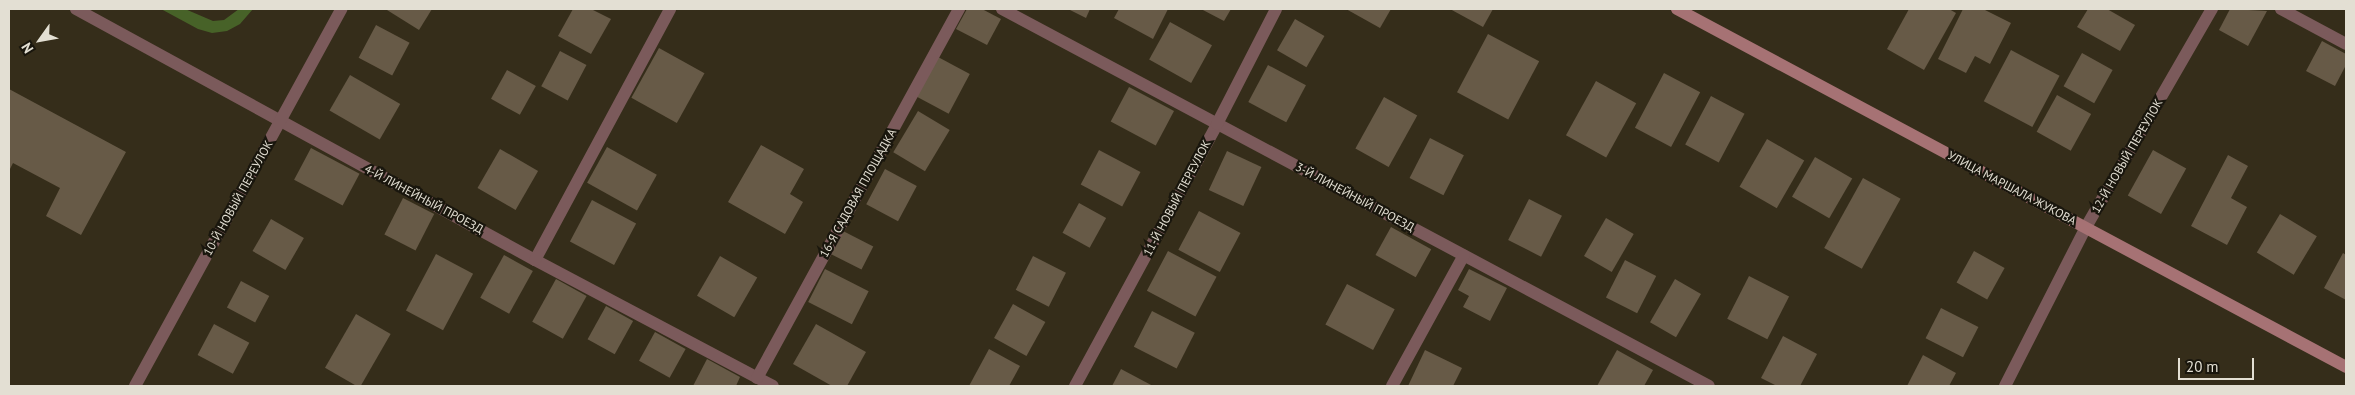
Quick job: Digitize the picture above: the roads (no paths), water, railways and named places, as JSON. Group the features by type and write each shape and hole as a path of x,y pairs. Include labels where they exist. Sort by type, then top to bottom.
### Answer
{"main road":[{"name":"УЛИЦА МАРШАЛА ЖУКОВА","path":"1677,9 2346,367"}],"street":[{"name":"4-Й ЛИНЕЙНЫЙ ПРОЕЗД","path":"76,9 535,260 773,386"},
{"name":"10-Й НОВЫЙ ПЕРЕУЛОК","path":"135,386 341,9"},
{"path":"535,260 670,9"},
{"name":"16-Я САДОВАЯ ПЛОЩАДКА","path":"757,378 959,9"},
{"name":"3-Й ЛИНЕЙНЫЙ ПРОЕЗД","path":"1002,9 1464,255 1688,381 1708,386"},
{"name":"11-Й НОВЫЙ ПЕРЕУЛОК","path":"1075,386 1217,124 1276,9"},
{"name":"12-Й НОВЫЙ ПЕРЕУЛОК","path":"2004,386 2086,228 2212,9"},
{"path":"2281,9 2346,44"},
{"path":"1392,386 1464,255"}]}
